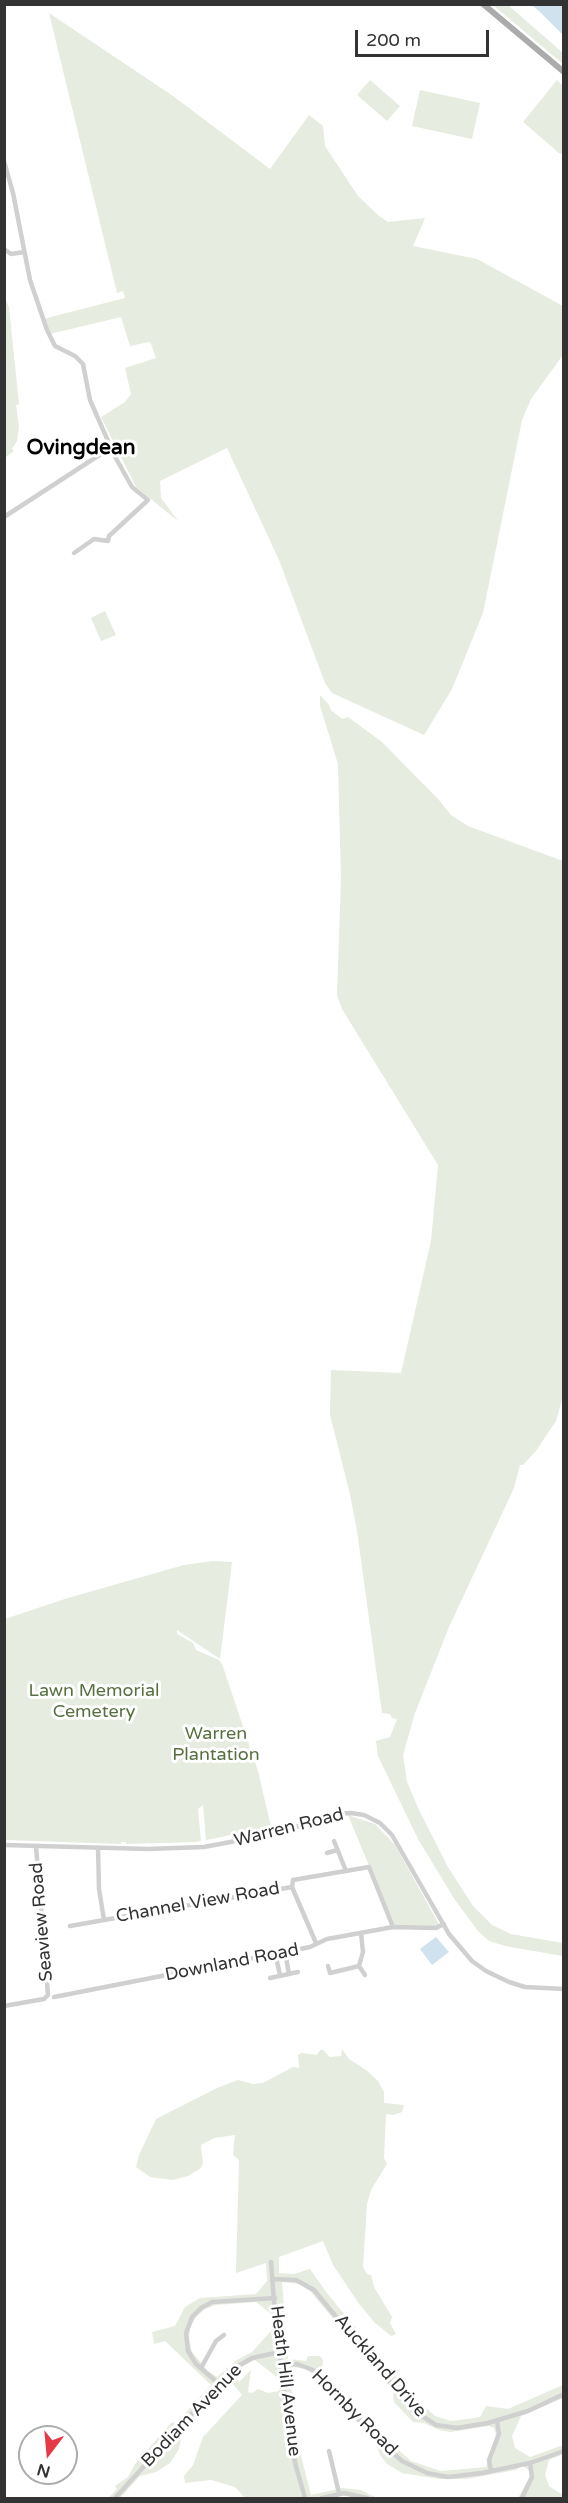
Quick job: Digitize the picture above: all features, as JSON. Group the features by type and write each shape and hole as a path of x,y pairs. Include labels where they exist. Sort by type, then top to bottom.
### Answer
{"main road":[{"path":"483,4 564,72"}],"street":[{"path":"4,161 13,193 30,280 51,341 59,349 77,357 83,364 90,399 106,435 107,447 102,453 4,517"},
{"path":"4,249 11,254 24,252"},
{"path":"74,553 94,539 108,541 109,537 148,500 132,487 114,453 107,447"},
{"name":"Warren Road","path":"4,1845 98,1848 177,1848 220,1845 278,1833 335,1814 355,1813 373,1819 392,1835 444,1924 466,1955 492,1974 525,1987 564,1989"},
{"path":"334,1841 345,1871 369,1867 393,1927"},
{"name":"Seaview Road","path":"4,2006 47,1997 36,1846"},
{"name":"Channel View Road","path":"98,1848 99,1889 104,1920"},
{"path":"328,1851 337,1850"},
{"name":"Channel View Road","path":"70,1926 292,1887 293,1880 345,1871"},
{"path":"292,1887 316,1943"},
{"name":"Downland Road","path":"54,1997 310,1947 327,1939 393,1927 436,1928 444,1924"},
{"path":"361,1933 363,1952 359,1966 365,1975"},
{"path":"285,1952 289,1974"},
{"path":"275,1953 280,1975"},
{"path":"328,1966 330,1979"},
{"path":"330,1973 359,1966"},
{"path":"270,1978 298,1972"},
{"name":"Heath Hill Avenue","path":"271,2262 293,2456 305,2499"},
{"name":"Auckland Drive","path":"273,2279 296,2280 314,2290 413,2410 426,2421 441,2427 452,2428 497,2421 528,2411 564,2394"},
{"path":"219,2384 192,2359 186,2342 188,2325 197,2311 216,2302 274,2298"},
{"path":"201,2368 216,2341 224,2335"},
{"name":"Bodiam Avenue","path":"115,2499 219,2384 244,2361 280,2352"},
{"name":"Hornby Road","path":"281,2365 297,2364 313,2370 376,2439 402,2461 418,2470 448,2477 492,2472 530,2463 564,2451"},
{"path":"492,2472 489,2460 499,2433 497,2421"},
{"path":"329,2451 339,2493"},
{"path":"522,2499 532,2477 530,2463"},
{"path":"322,2499 339,2493 356,2494 368,2499"}],"green space":[{"path":"493,5 508,5 563,53 563,64"},
{"path":"49,13 173,96 270,169 309,115 323,126 325,146 358,196 378,215 388,222 425,218 413,246 477,259 563,306 563,355 531,399 522,420 483,613 452,689 424,735 332,693 325,683 279,560 227,448 160,481 161,498 178,521 136,487 101,417 125,402 131,394 125,368 156,358 151,344 149,342 130,346 121,317 50,334 45,319 47,318 125,298 123,291 117,293"},
{"path":"370,80 400,106 387,121 357,95"},
{"path":"557,80 563,86 563,158 562,154 523,122"},
{"path":"420,90 480,103 472,139 412,126"},
{"path":"4,297 9,307 19,404 16,405 19,427 17,441 12,449 14,451 6,457"},
{"path":"105,611 116,635 101,641 91,618"},
{"path":"320,695 331,710 342,719 348,717 382,742 451,815 468,826 563,861 563,1396 556,1421 536,1451 523,1465 520,1465 514,1488 449,1627 415,1713 403,1755 407,1782 420,1812 448,1867 473,1906 492,1925 511,1934 563,1943 563,1956 505,1946 489,1941 478,1931 455,1900 418,1839 378,1756 376,1741 390,1737 397,1719 392,1718 390,1714 382,1713 357,1531 330,1415 331,1370 401,1373 431,1241 438,1165 342,1009 337,995 341,879 338,764 320,706"},
{"name":"Lawn Memorial Cemetery","path":"212,1561 232,1562 220,1659 177,1630 177,1634 193,1643 196,1650 219,1660 222,1664 258,1771 271,1827 206,1840 203,1805 198,1809 201,1841 126,1844 126,1842 121,1842 121,1844 5,1840 5,1619 68,1598 184,1565"},
{"path":"348,1815 375,1824 395,1845 440,1926 394,1926"},
{"path":"342,2049 349,2059 378,2081 384,2092 384,2103 404,2105 402,2112 393,2115 386,2114 384,2158 387,2164 371,2190 367,2204 363,2267 367,2274 371,2275 374,2287 392,2317 390,2323 396,2334 391,2336 375,2323 359,2304 333,2265 323,2241 279,2257 279,2273 294,2274 310,2269 326,2292 410,2393 435,2416 451,2421 480,2417 486,2406 508,2409 563,2385 563,2398 521,2416 512,2436 515,2448 530,2457 563,2445 563,2454 549,2460 545,2475 549,2486 563,2495 563,2498 518,2498 530,2476 529,2471 522,2465 516,2470 466,2479 439,2479 402,2473 387,2464 380,2455 376,2443 316,2377 306,2369 292,2367 289,2369 295,2418 311,2495 342,2488 361,2490 377,2498 342,2496 245,2498 235,2487 211,2480 185,2483 184,2476 193,2465 203,2437 242,2395 229,2379 183,2429 179,2449 170,2463 156,2472 140,2476 120,2498 108,2498 117,2489 115,2486 128,2477 135,2464 171,2423 177,2422 211,2385 165,2341 154,2344 152,2332 175,2326 185,2307 200,2298 256,2294 267,2281 266,2263 236,2273 239,2160 233,2155 235,2135 214,2138 201,2145 203,2163 201,2168 188,2176 172,2180 150,2177 136,2167 139,2155 156,2119 238,2080 253,2084 263,2083 293,2067 299,2068 298,2055 301,2053 317,2055 320,2050 323,2050 330,2057 341,2056","holes":["282,2282 299,2284 311,2292 393,2391 394,2402 413,2422 424,2423 450,2432 489,2426 494,2428 496,2434 486,2467 441,2471 411,2461 380,2434 339,2392 322,2372 323,2360 320,2356 308,2356 306,2361 288,2359","256,2302 270,2313 272,2330 252,2352 237,2360 217,2377 208,2371 192,2352 189,2338 190,2328 196,2317 205,2309 216,2305","255,2360 277,2377 279,2391 268,2393 258,2389 252,2393 248,2392 251,2370 239,2382 237,2379 243,2371 241,2367"]}],"water":[{"path":"532,5 563,5 563,35 540,12"},
{"path":"436,1937 449,1952 432,1965 420,1949"}],"district":[{"name":"Ovingdean","path":"81,448"}],"park label":[{"name":"Warren Plantation","path":"216,1744"}]}
